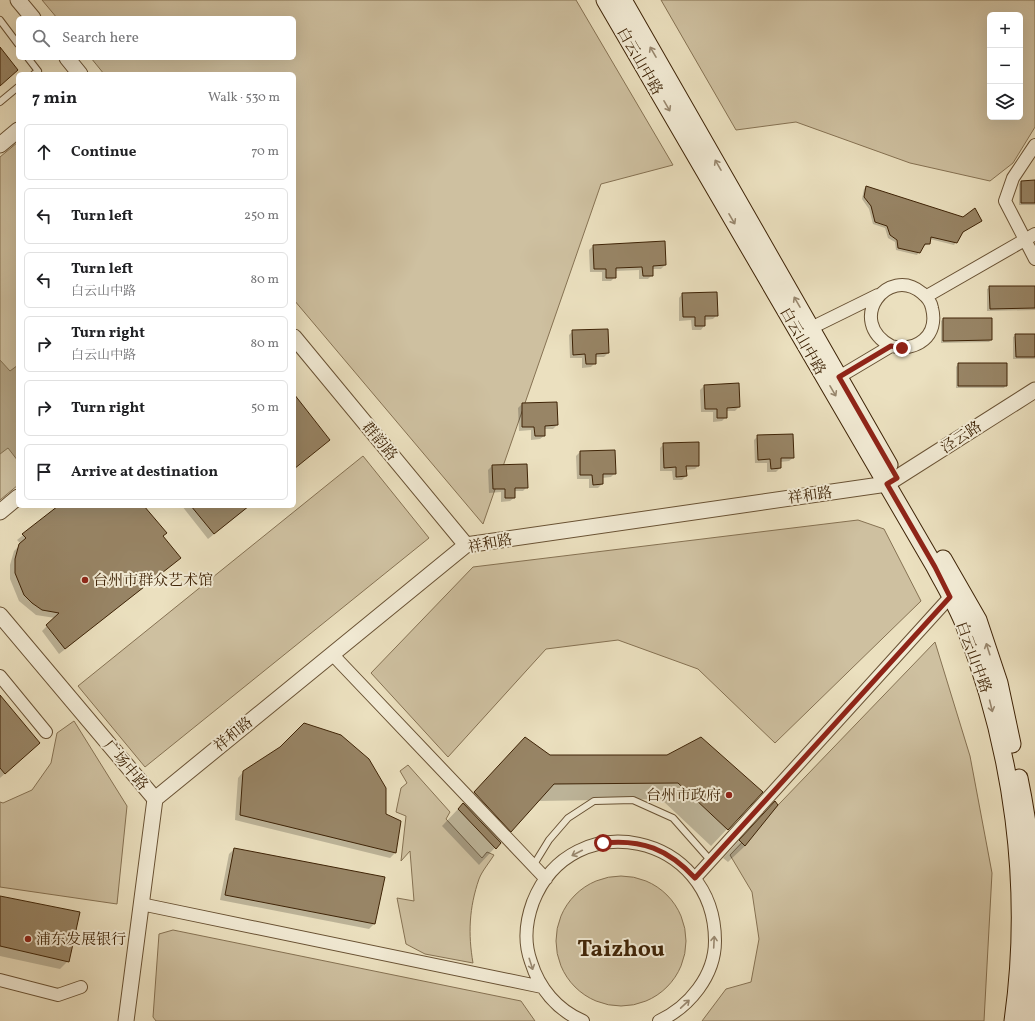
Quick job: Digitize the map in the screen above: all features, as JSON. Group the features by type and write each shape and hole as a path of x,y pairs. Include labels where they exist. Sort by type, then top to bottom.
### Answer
{"main road":[{"name":"白云山中路","path":"605,0 892,481 978,620 999,683 1026,818 1033,863 1035,906"},
{"name":"白云山中路","path":"624,0 839,377 963,623 989,697 1010,785 1026,818 1019,869 1022,922 1019,980 1014,1021"},
{"path":"1027,1021 1032,987 1035,915"}],"street":[{"path":"18,0 31,16"},
{"path":"69,60 78,72"},
{"path":"0,145 16,132"},
{"path":"1035,145 1013,178 1005,201 1023,240 1035,259"},
{"path":"926,296 1035,234"},
{"path":"898,285 914,288 926,296 932,305 934,315 933,325 928,335 921,342 912,347 902,348 891,346 882,341 875,333 871,324 871,313 874,303 880,295 888,288 898,285"},
{"path":"811,328 880,295"},
{"name":"群韵路","path":"296,339 466,545"},
{"path":"839,377 891,346"},
{"name":"泾云路","path":"892,481 1035,390"},
{"name":"祥和路","path":"154,799 466,545 892,481"},
{"path":"0,512 16,499"},
{"path":"695,878 950,597"},
{"name":"广场中路","path":"0,615 154,799 126,1021"},
{"path":"332,654 546,879"},
{"path":"0,676 46,732"},
{"path":"583,1021 563,1010 542,987 529,957 527,924 537,893 557,866 586,848 603,843 620,842 637,843 654,848 669,855 683,865 695,878 705,893 712,909 715,927 715,945 711,962 704,979 694,994 682,1007 658,1021"},
{"path":"141,904 542,987"},
{"path":"0,980 58,995 81,988"}],"lane":[{"path":"0,20 16,41"},
{"path":"30,60 38,71 37,72"},
{"path":"0,102 16,90"},
{"path":"532,866 568,818 594,801 634,800 673,818 711,860"}],"shaded area":[{"path":"42,0 576,0 673,165 601,184 483,524 296,302 296,72 102,72 93,60 296,60 296,16 55,16"},
{"path":"661,0 1035,0 1035,127 1013,163 990,181 910,163 796,122 736,130"},
{"path":"16,144 16,487 0,500 0,157"},
{"path":"0,360 10,371 16,366 16,458 8,448 0,454"},
{"path":"363,456 429,538 145,767 78,686"},
{"path":"858,520 884,529 921,601 775,743 698,669 618,640 546,649 448,757 371,673 473,567"},
{"path":"935,642 970,756 992,873 984,1021 702,1021 726,989 751,982 759,939 752,892 730,855"},
{"path":"74,721 127,806 117,904 0,887 0,802 3,803 32,790 51,763 57,733"},
{"path":"408,765 450,812 446,819 482,858 487,852 494,855 480,876 473,900 470,921 470,942 473,963 425,954 406,944 397,898 414,901 410,851 401,861 406,816 396,812 401,788 407,783 400,771"},
{"path":"621,876 634,877 646,881 667,895 681,916 685,928 685,954 681,966 667,987 646,1001 634,1005 621,1006 608,1005 596,1001 575,987 561,966 557,954 556,941 557,928 561,916 575,895 596,881 608,877"},
{"path":"173,930 521,1001 535,1021 156,1021 153,1017 159,934"}],"building":[{"path":"0,47 18,70 0,86"},
{"path":"1035,180 1035,203 1021,203 1021,181"},
{"path":"866,186 963,217 975,208 982,221 963,232 957,243 931,237 930,244 925,244 920,253 898,248 897,240 890,235 887,226 875,222 871,206 864,197"},
{"path":"665,241 666,265 653,266 653,276 643,276 642,267 616,268 616,278 606,278 606,269 594,269 593,245"},
{"path":"989,286 1035,286 1035,308 990,309"},
{"path":"717,292 718,316 705,316 705,326 695,326 695,317 683,317 682,293"},
{"path":"943,318 992,318 992,340 943,341"},
{"path":"608,329 609,353 596,354 596,364 586,364 585,354 573,355 572,330"},
{"path":"1015,334 1035,334 1035,357 1016,357"},
{"path":"958,363 1007,363 1007,386 958,386"},
{"path":"739,383 740,407 727,408 727,418 717,418 717,409 705,409 704,385"},
{"path":"296,397 330,440 296,467"},
{"path":"557,402 558,425 545,426 545,436 535,436 534,427 522,427 522,403"},
{"path":"793,434 794,458 781,458 781,468 771,469 770,459 758,460 757,435"},
{"path":"699,442 699,466 686,466 687,476 676,477 676,467 664,468 663,443"},
{"path":"615,450 616,474 603,474 603,484 593,485 592,475 580,475 580,451"},
{"path":"527,464 528,488 515,488 515,498 505,498 505,489 493,489 492,465"},
{"name":"台州市群众艺术馆","path":"55,508 146,508 167,533 163,536 181,558 65,649 46,625 59,613 42,610 32,603 24,595 15,573 15,559 19,544 26,538 22,534"},
{"path":"193,508 246,508 214,534"},
{"path":"0,695 40,743 5,774 0,768"},
{"path":"304,723 341,735 369,759 386,788 386,814 401,821 396,853 240,815 243,771 280,747"},
{"name":"台州市政府","path":"525,737 550,755 667,755 701,737 763,792 728,830 678,783 554,784 511,832 474,792"},
{"path":"775,801 778,805 745,846 739,840"},
{"path":"463,803 501,843 496,849 458,809"},
{"path":"234,848 385,877 375,924 225,895"},
{"path":"0,896 80,912 69,962 0,946"}],"place":[{"name":"台州市群众艺术馆","path":"85,580"},
{"name":"台州市政府","path":"729,795"},
{"name":"浦东发展银行","path":"28,939"}],"district":[{"name":"Taizhou","path":"621,948"}],"route":[{"path":"603,843 637,843 654,848 669,855 683,865 695,878 950,597 935,567 887,484 897,478 839,377 891,346 902,348"}]}
